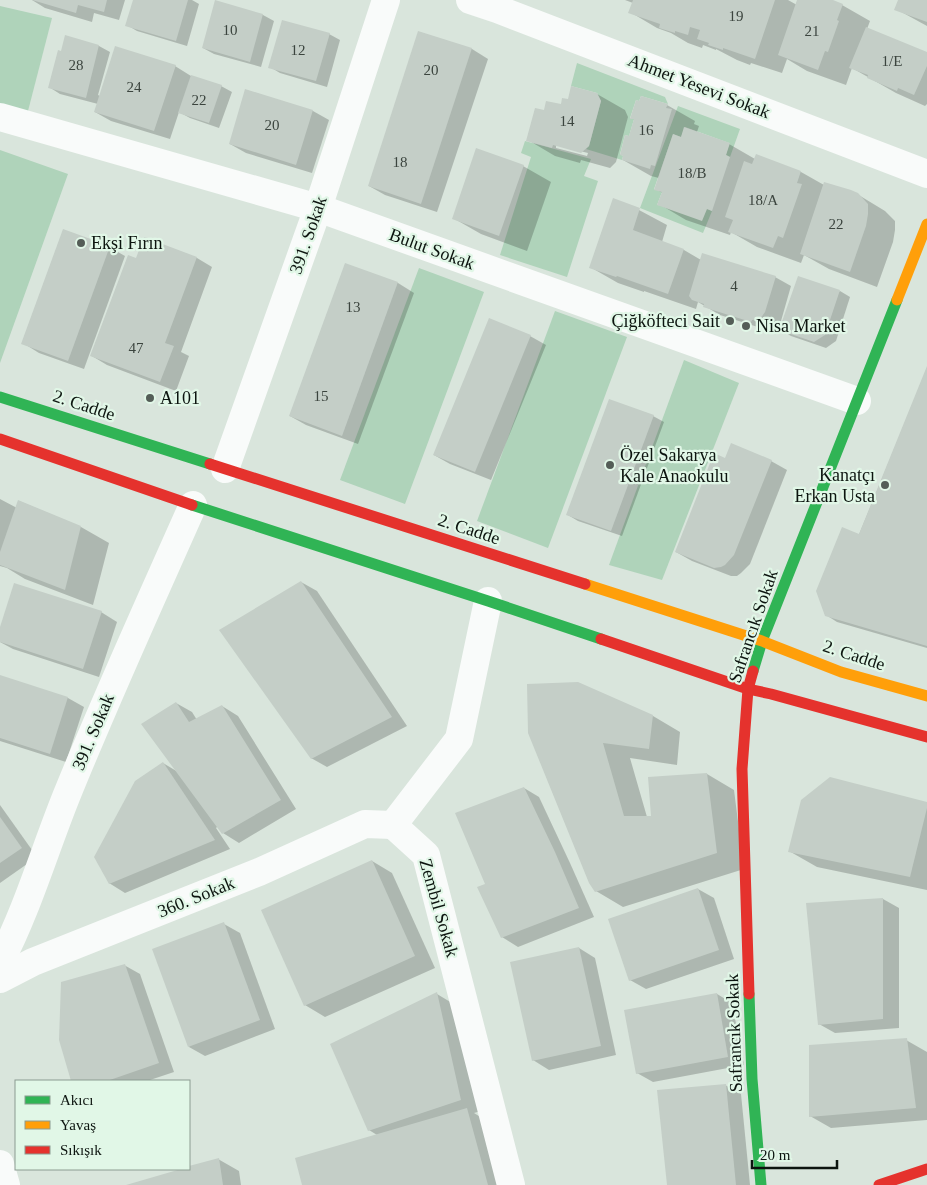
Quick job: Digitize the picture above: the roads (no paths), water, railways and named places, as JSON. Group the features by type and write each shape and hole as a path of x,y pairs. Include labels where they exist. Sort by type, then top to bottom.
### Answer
{"main road":[{"name":"Safrancık Sokak","path":"761,1185 752,1079 742,769 748,688 762,641 927,224"},
{"name":"2. Cadde","path":"0,397 762,641 841,672 927,696"},
{"path":"0,439 193,505 748,688 927,737"},
{"path":"879,1185 927,1170"}],"street":[{"name":"391. Sokak","path":"225,469 318,208 386,0"},
{"name":"Ahmet Yesevi Sokak","path":"470,0 499,4 927,174"},
{"name":"Bulut Sokak","path":"0,117 318,208 857,401"},
{"name":"391. Sokak","path":"0,962 30,895 66,798 125,657 193,505"},
{"path":"393,825 459,740 488,601"},
{"name":"360. Sokak","path":"0,979 33,962 259,872 365,824 393,825"},
{"name":"Zembil Sokak","path":"393,825 426,855 511,1185"},
{"path":"0,1164 6,1185"}],"place":[{"name":"Ekşi Fırın","path":"81,243"},
{"name":"Çiğköfteci Sait","path":"730,321"},
{"name":"Nisa Market","path":"746,326"},
{"name":"A101","path":"150,398"},
{"name":"Özel Sakarya Kale Anaokulu","path":"610,465"},
{"name":"Kanatçı Erkan Usta","path":"885,485"}]}
